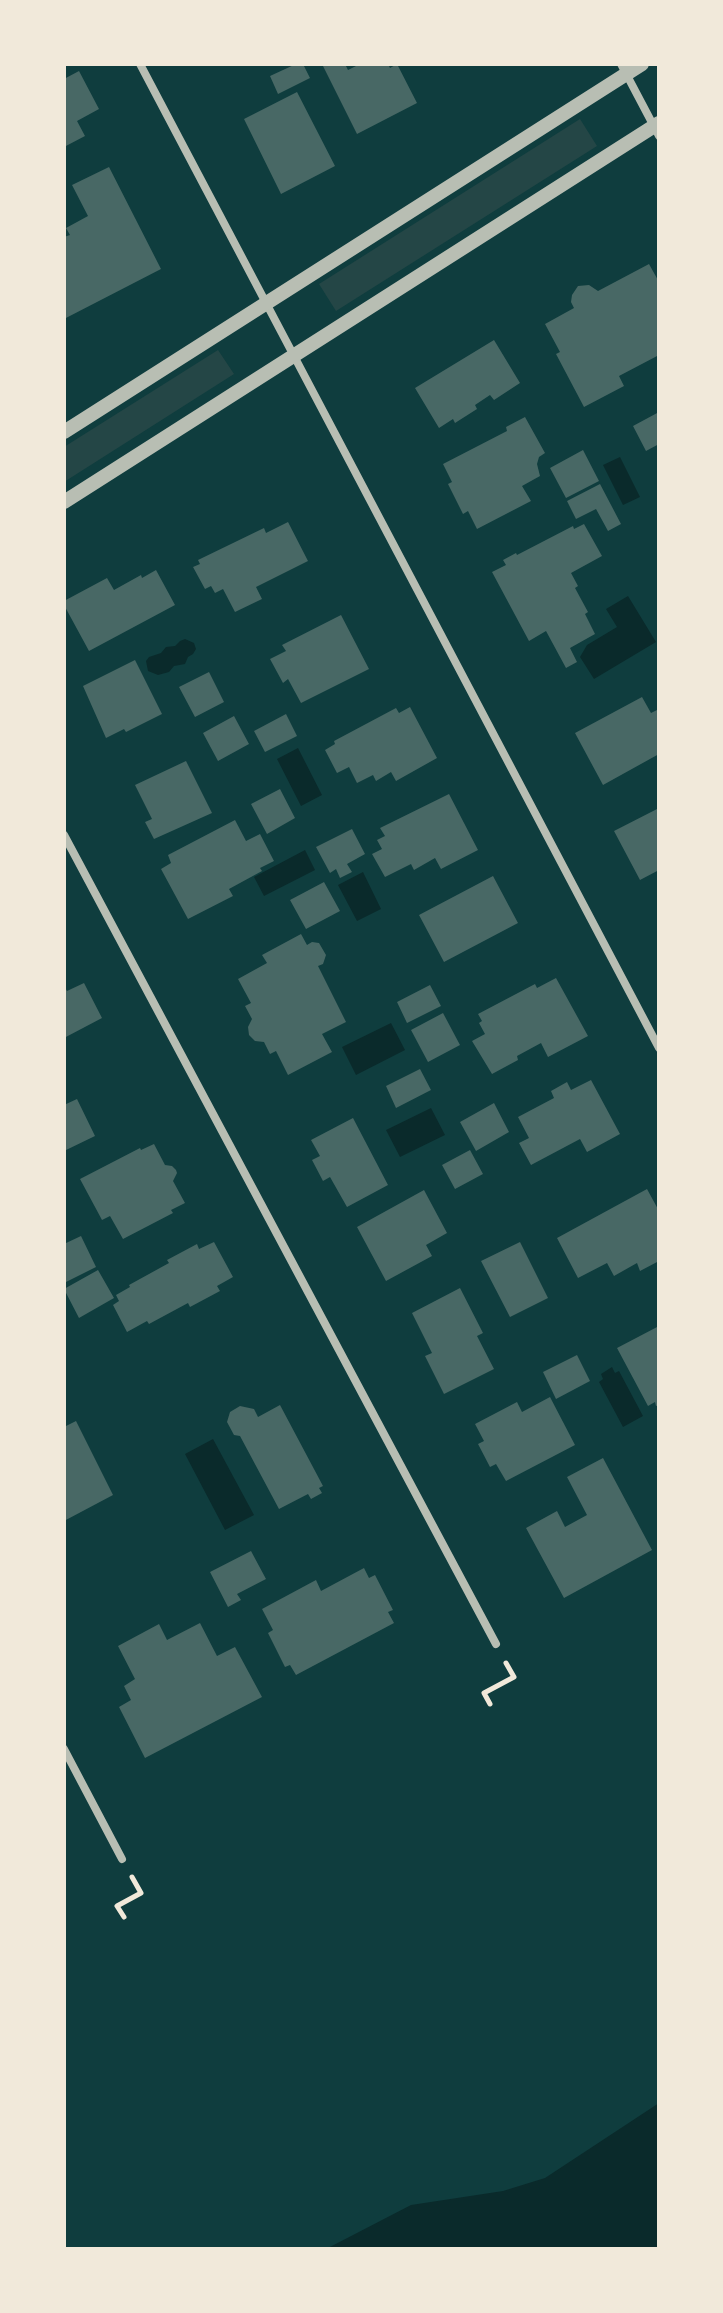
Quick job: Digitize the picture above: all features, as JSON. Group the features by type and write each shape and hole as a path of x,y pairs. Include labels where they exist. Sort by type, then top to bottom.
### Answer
{"street":[{"path":"140,64 659,1048"},
{"path":"64,432 266,304 624,69 642,64"},
{"path":"64,502 294,354 657,128 624,69"},
{"path":"64,835 496,1644"},
{"path":"64,1749 122,1859"}],"path":[{"path":"490,1704 484,1693 514,1677 496,1644"},
{"path":"122,1859 141,1893 117,1906 124,1917"}],"shaded area":[{"path":"580,119 597,146 336,311 319,284"},
{"path":"218,350 234,374 64,482 64,447"},
{"path":"620,457 640,497 623,505 603,465"},
{"path":"628,596 656,642 594,679 580,657 587,645 617,627 606,609"},
{"path":"185,639 194,643 196,649 185,664 158,675 148,671 146,661 149,657"},
{"path":"298,748 322,795 301,806 277,759"},
{"path":"305,850 315,870 264,896 254,877"},
{"path":"363,872 381,909 357,921 338,885"},
{"path":"391,1023 405,1050 356,1075 342,1047"},
{"path":"431,1108 445,1135 400,1157 386,1130"},
{"path":"612,1367 615,1373 619,1371 643,1416 623,1427 599,1382 603,1379 601,1374"},
{"path":"213,1439 254,1515 225,1530 185,1454"},
{"path":"659,2103 659,2249 326,2249 411,2205 503,2191 545,2178"}],"building":[{"path":"303,64 310,78 278,94 270,76"},
{"path":"322,64 345,64 348,70 360,64 388,64 390,68 397,64 417,103 357,134"},
{"path":"79,71 99,109 77,121 85,136 64,147 64,79"},
{"path":"297,92 335,166 281,194 244,119"},
{"path":"109,167 161,269 64,319 64,237 70,235 66,228 88,216 72,185"},
{"path":"649,264 659,282 659,355 619,376 624,386 584,407 556,354 560,352 545,324 574,308 572,295 578,286 589,285 598,291"},
{"path":"494,340 520,383 494,400 490,395 475,405 477,409 455,423 453,419 439,428 415,388"},
{"path":"659,412 659,444 646,451 633,426"},
{"path":"525,417 545,453 539,457 537,464 540,476 522,486 531,501 477,529 468,511 463,514 448,484 452,482 443,464 507,431 506,427"},
{"path":"583,450 599,481 566,498 550,468"},
{"path":"600,484 621,524 608,531 596,509 576,519 567,501"},
{"path":"288,522 308,561 256,587 262,599 235,612 223,589 215,593 211,586 205,589 193,567 200,564 198,560 264,528 266,533"},
{"path":"584,524 602,556 571,573 595,634 570,648 577,662 566,668 546,631 529,641 492,572 506,565 503,560 516,553 573,526 574,529"},
{"path":"156,570 175,605 89,651 64,601 107,578 114,590"},
{"path":"341,615 369,669 301,703 288,679 283,683 270,659 286,651 282,645"},
{"path":"135,660 162,714 106,738 83,686"},
{"path":"209,672 224,702 195,717 179,687"},
{"path":"642,697 651,713 659,709 659,754 603,785 575,733"},
{"path":"410,707 437,758 396,781 391,772 376,781 373,775 357,783 349,767 337,773 325,750 335,744 334,741 396,708 399,713"},
{"path":"286,714 297,736 265,752 254,731"},
{"path":"234,716 249,744 218,761 203,733"},
{"path":"186,761 212,813 154,839 145,822 152,819 135,785"},
{"path":"280,789 295,818 267,834 251,804"},
{"path":"449,794 478,850 441,869 435,858 414,870 411,864 385,877 372,854 382,849 377,840 385,836 380,828"},
{"path":"659,808 659,870 640,880 614,831"},
{"path":"235,820 246,841 260,834 274,861 229,889 233,896 188,919 161,869 171,863 168,855"},
{"path":"352,829 365,854 347,864 352,872 340,878 336,869 330,873 316,847"},
{"path":"493,876 518,923 444,962 419,915"},
{"path":"324,882 340,911 306,929 290,900"},
{"path":"301,934 307,945 319,943 326,955 323,964 318,966 346,1022 322,1034 332,1052 288,1075 276,1051 270,1054 264,1042 255,1041 249,1035 248,1027 252,1019 245,1006 251,1003 238,979 267,963 262,955"},
{"path":"556,978 588,1036 548,1057 541,1043 492,1074 472,1041 485,1034 478,1014 535,984 537,988"},
{"path":"84,983 102,1018 64,1038 64,986 67,991"},
{"path":"430,985 441,1006 407,1023 397,1002"},
{"path":"443,1013 460,1045 428,1062 411,1030"},
{"path":"420,1069 431,1090 396,1108 386,1086"},
{"path":"591,1080 620,1134 587,1152 580,1139 531,1165 519,1143 529,1138 518,1117 554,1098 551,1091 567,1082 571,1090"},
{"path":"77,1099 95,1136 64,1151 64,1105"},
{"path":"494,1103 509,1132 476,1151 460,1122"},
{"path":"353,1118 388,1185 347,1207 330,1177 323,1181 312,1160 320,1156 311,1140"},
{"path":"154,1144 165,1165 176,1170 173,1181 185,1203 171,1210 173,1213 123,1239 110,1216 102,1220 80,1179"},
{"path":"470,1150 483,1174 455,1189 442,1165"},
{"path":"647,1189 659,1211 659,1261 640,1271 637,1263 614,1276 607,1263 578,1278 557,1238"},
{"path":"424,1190 447,1233 426,1245 432,1256 386,1281 357,1227"},
{"path":"81,1236 96,1267 64,1283 64,1244"},
{"path":"214,1242 233,1277 217,1286 220,1291 190,1307 188,1303 127,1332 113,1305 119,1301 116,1295 169,1263 167,1260 197,1244 199,1249"},
{"path":"520,1242 548,1298 510,1317 481,1261"},
{"path":"98,1270 114,1298 79,1318 64,1289"},
{"path":"460,1288 483,1333 477,1336 494,1369 444,1394 425,1356 432,1353 412,1313"},
{"path":"659,1326 659,1405 656,1406 655,1402 648,1406 617,1348"},
{"path":"577,1355 590,1381 556,1399 543,1372"},
{"path":"550,1397 575,1445 506,1481 496,1464 490,1467 478,1444 484,1441 475,1424 517,1402 522,1412"},
{"path":"280,1405 323,1486 319,1488 322,1493 311,1499 308,1494 279,1509 240,1436 234,1435 227,1422 230,1412 240,1406 254,1409 258,1417"},
{"path":"76,1421 113,1495 64,1521 64,1427"},
{"path":"603,1458 652,1550 564,1598 526,1528 557,1511 565,1527 587,1515 567,1477"},
{"path":"251,1551 266,1579 237,1594 241,1600 228,1607 210,1572"},
{"path":"364,1568 369,1578 375,1575 393,1610 388,1612 394,1623 296,1675 290,1665 285,1667 268,1633 273,1630 262,1609 316,1580 321,1591"},
{"path":"200,1623 217,1656 235,1647 262,1697 145,1758 119,1707 131,1700 124,1686 135,1679 118,1646 159,1624 167,1640"}]}
